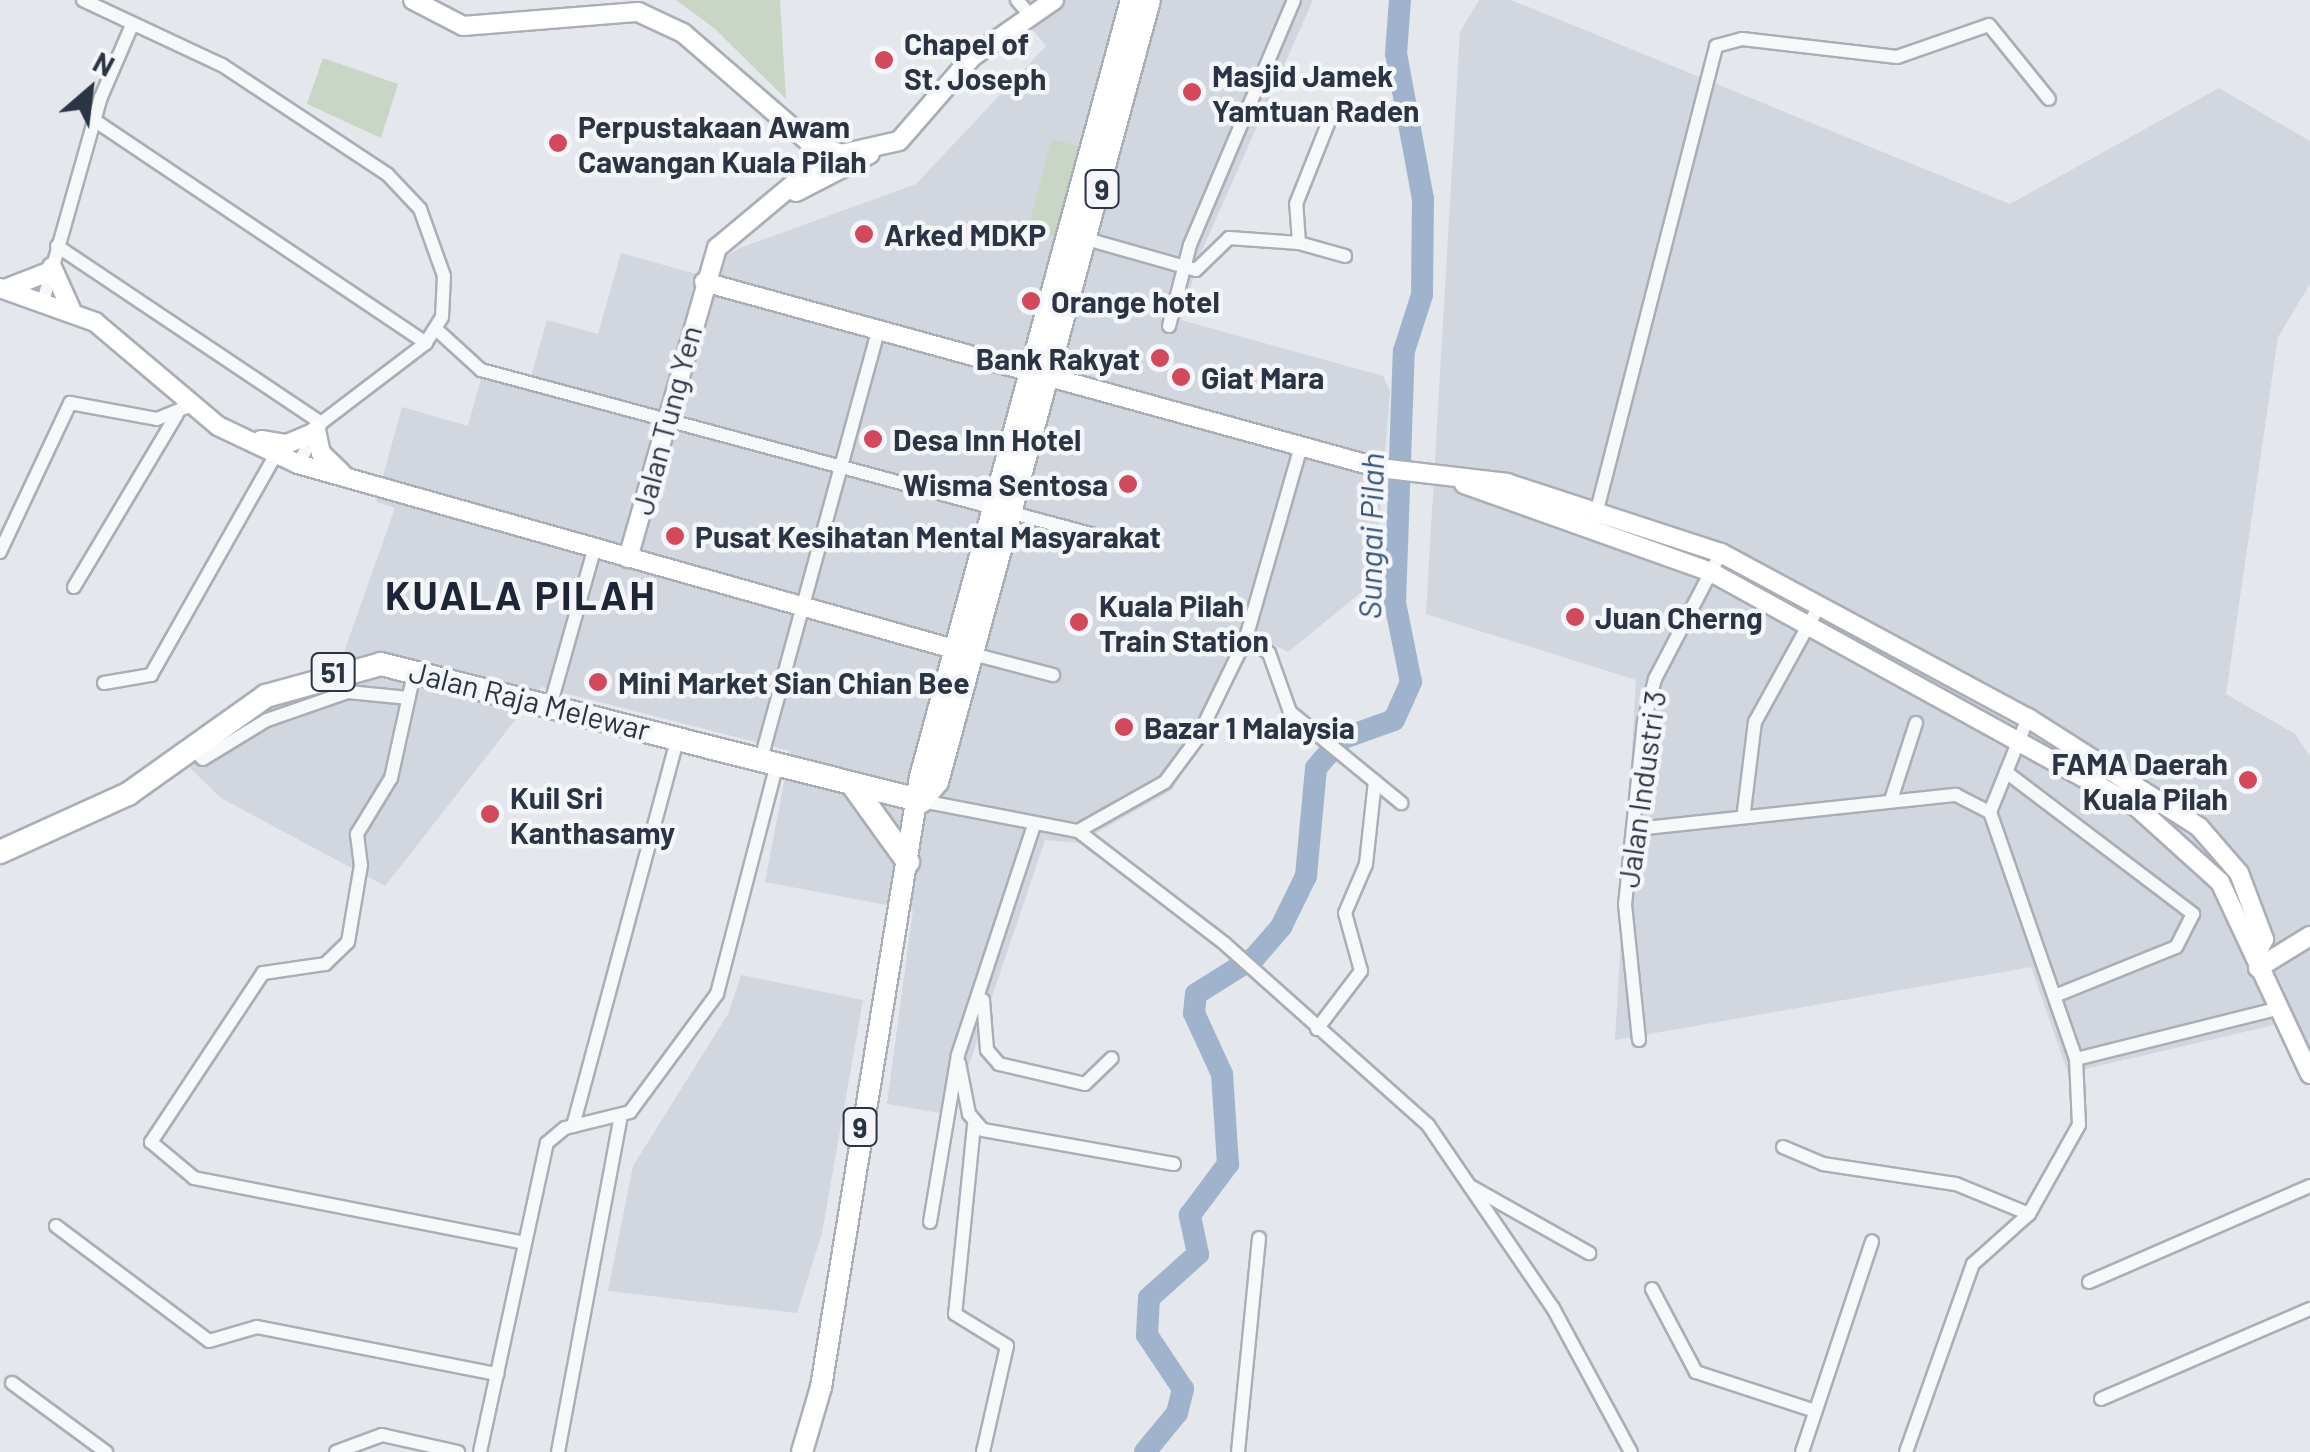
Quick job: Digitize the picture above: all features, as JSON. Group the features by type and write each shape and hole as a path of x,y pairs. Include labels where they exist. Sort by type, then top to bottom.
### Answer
{"highway":[{"name":"Jalan Raja Melewar","path":"0,852 92,815 194,748 241,709 294,683 381,664 416,669 922,801"},
{"path":"850,782 908,862"}],"main road":[{"path":"1120,0 1121,47"},
{"name":"9","path":"802,1452 821,1387 908,862 922,801 1044,375 1121,47 1146,1"},
{"name":"9","path":"1044,375 1090,240 1146,1"}],"street":[{"path":"83,0 222,65 411,195 444,276 436,329 426,342 317,428 272,443 218,426"},
{"path":"413,0 463,26 638,12 683,34 800,136 832,152 874,150"},
{"path":"1017,0 1031,16"},
{"path":"785,196 910,133 972,57 1054,0"},
{"path":"1169,326 1184,267 1294,0"},
{"path":"1594,520 1716,46 1742,38 1897,57 1990,24 2049,99"},
{"path":"44,298 94,120 132,25"},
{"path":"1299,243 1296,204 1331,116"},
{"path":"94,120 426,342"},
{"path":"785,196 832,152"},
{"name":"Jalan Tung Yen","path":"628,558 704,282 726,234 785,196"},
{"path":"1090,240 1184,267 1204,268 1230,238 1299,243 1345,256"},
{"path":"57,246 317,428 332,467 364,485"},
{"path":"2,289 51,269"},
{"path":"51,269 71,309"},
{"path":"704,282 1380,468 1464,483 1508,483 1711,572 2020,738 2189,850 2220,882 2273,1010 2310,1074"},
{"path":"2,289 44,298 71,309 184,408 298,464 594,550 1053,675"},
{"path":"436,329 481,370 1091,534"},
{"path":"558,1452 620,1120 657,1081 727,973 802,607 878,330"},
{"path":"0,552 70,404 157,419 184,408"},
{"path":"74,588 184,408"},
{"path":"298,464 317,428"},
{"path":"922,801 1033,828 1078,831 1165,782 1197,739 1246,638 1300,446"},
{"path":"104,683 151,676 276,454"},
{"path":"1594,520 1721,553 2028,718 2199,826 2239,873 2264,939 2256,962"},
{"path":"551,704 594,550"},
{"name":"Jalan Industri 3","path":"1639,1040 1625,905 1656,679 1721,553"},
{"path":"1744,810 1755,722 1818,606"},
{"path":"1246,638 1269,653 1290,712 1401,803"},
{"path":"416,669 391,778 357,834 362,865 348,942 325,964 262,973 150,1142 194,1178 524,1244"},
{"path":"194,748 202,759 267,720 348,692 409,698"},
{"path":"1906,1452 1973,1264 2030,1214 2079,1125 2076,1059 2057,995 1990,812 2028,718"},
{"path":"1891,800 1916,723"},
{"path":"573,1126 678,737"},
{"path":"2006,772 2193,914 2176,947 2057,995"},
{"path":"1316,1029 1361,971 1345,913 1366,864 1375,781"},
{"path":"1636,828 1744,810 1956,795 1990,812"},
{"path":"930,1222 958,1055 1033,828"},
{"path":"1078,831 1225,944 1316,1029 1403,1099 1468,1184 1552,1308 1631,1452"},
{"path":"2256,962 2310,936"},
{"path":"986,972 984,1042 999,1064 1085,1084 1112,1058"},
{"path":"2076,1059 2273,1010"},
{"path":"958,1055 974,1125 955,1314 1007,1346 983,1452"},
{"path":"480,1452 547,1144 573,1126 620,1120"},
{"path":"974,1125 1174,1164"},
{"path":"1783,1148 1822,1164 1956,1184 2030,1214"},
{"path":"1468,1184 1589,1253"},
{"path":"2090,1282 2310,1186"},
{"path":"56,1226 209,1341 256,1327 498,1374"},
{"path":"1238,1452 1259,1238"},
{"path":"1802,1452 1872,1241"},
{"path":"1652,1288 1696,1372 1815,1412"},
{"path":"2101,1400 2310,1309"},
{"path":"12,1383 106,1452"},
{"path":"336,1452 382,1435 458,1452"}],"shaded area":[{"path":"1008,0 1313,0 1200,255 1181,320 1383,376 1390,391 1375,581 1288,652 1259,637 1172,790 1079,843 1045,840 952,1115 887,1104 913,910 765,882 790,751 541,687 385,886 221,798 187,765 279,702 333,683 395,508 376,502 402,407 468,426 485,364 531,376 547,320 598,334 621,253 696,274 740,248 916,184 1046,46"},
{"path":"1479,0 1511,0 2010,204 2219,88 2310,141 2310,284 2278,337 2226,694 2295,734 2310,756 2310,1066 2274,1025 2068,1073 2031,967 1615,1040 1636,680 1426,614 1460,32"},
{"path":"741,975 863,1000 822,1233 797,1313 608,1291 633,1166 728,1014"}],"green space":[{"path":"676,0 780,0 786,99 714,28"},
{"path":"323,58 398,84 381,138 307,104"},
{"path":"1052,139 1086,148 1062,238 1028,229"}],"waterway":[{"name":"Sungai Pilah","path":"1145,1452 1177,1413 1183,1389 1147,1335 1149,1298 1198,1254 1190,1215 1228,1164 1222,1074 1194,1013 1196,994 1255,957 1281,927 1306,876 1316,768 1341,739 1394,720 1411,682 1395,603 1404,351 1422,295 1423,199 1396,54 1400,0"}],"place":[{"name":"Chapel of St. Joseph","path":"884,60"},
{"name":"Masjid Jamek Yamtuan Raden","path":"1192,92"},
{"name":"Perpustakaan Awam Cawangan Kuala Pilah","path":"558,143"},
{"name":"Arked MDKP","path":"864,234"},
{"name":"Orange hotel","path":"1031,301"},
{"name":"Bank Rakyat","path":"1160,358"},
{"name":"Giat Mara","path":"1181,377"},
{"name":"Desa Inn Hotel","path":"873,439"},
{"name":"Wisma Sentosa","path":"1128,484"},
{"name":"Pusat Kesihatan Mental Masyarakat","path":"675,536"},
{"name":"Juan Cherng","path":"1575,617"},
{"name":"Kuala Pilah Train Station","path":"1079,622"},
{"name":"Mini Market Sian Chian Bee","path":"598,682"},
{"name":"Bazar 1 Malaysia","path":"1124,727"},
{"name":"FAMA Daerah Kuala Pilah","path":"2248,780"},
{"name":"Kuil Sri Kanthasamy","path":"490,814"}],"district":[{"name":"KUALA PILAH","path":"521,594"}]}
